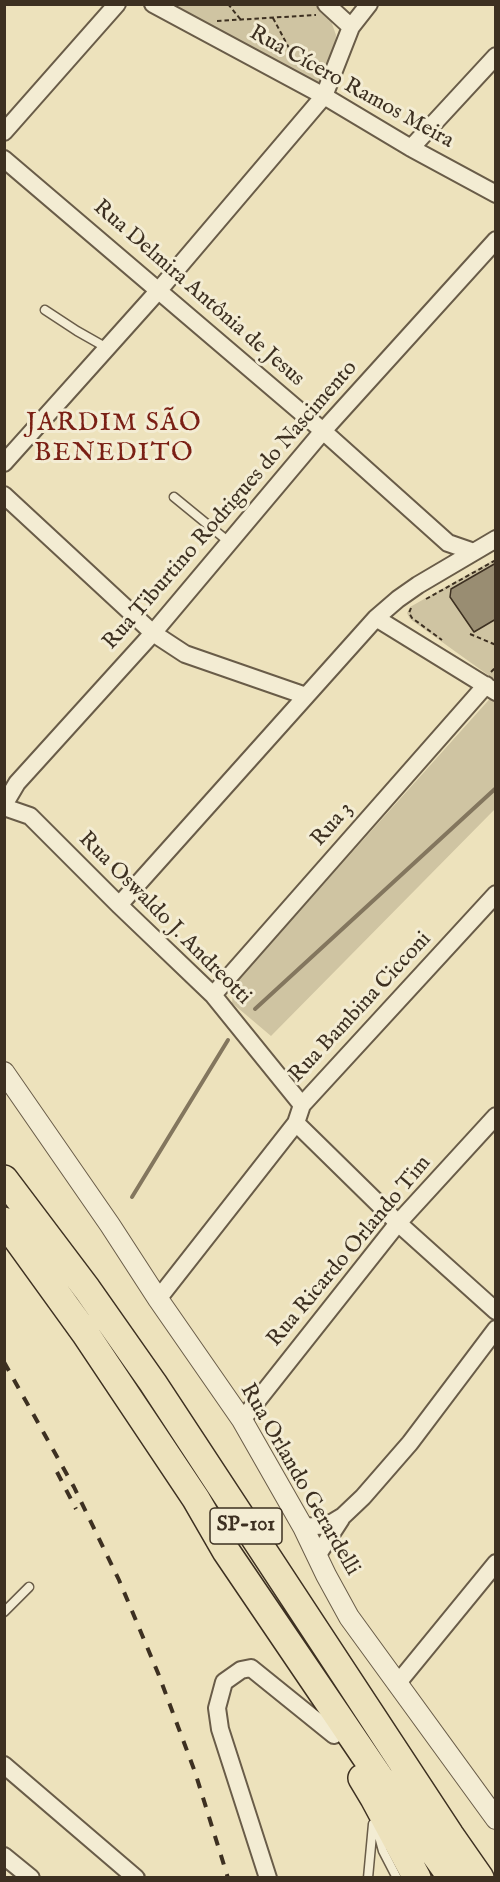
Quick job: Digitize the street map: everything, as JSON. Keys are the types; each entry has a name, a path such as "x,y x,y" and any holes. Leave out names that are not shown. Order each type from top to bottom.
{"highway":[{"name":"SP-101","path":"4,1179 87,1289 153,1383 480,1878"},
{"name":"SP-101","path":"4,1221 92,1342 196,1499 226,1551 380,1778 452,1878"},
{"path":"226,1551 293,1672 334,1735 374,1808 417,1878"},
{"path":"450,1835 495,1865"}],"street":[{"path":"4,132 117,4"},
{"name":"Rua Cícero Ramos Meira","path":"153,4 324,96 411,148 495,194"},
{"path":"4,463 159,290 324,96 351,27 369,4"},
{"path":"331,9 351,27"},
{"path":"411,148 495,56"},
{"name":"Rua Delmira Antônia de Jesus","path":"4,159 323,431 448,543 474,552"},
{"name":"Rua Tiburtino Rodrigues do Nascimento","path":"4,806 17,783 153,633 323,431 495,240"},
{"path":"4,495 153,633 184,654 306,696"},
{"path":"119,905 376,618 418,585 495,539"},
{"path":"376,618 491,682"},
{"name":"Rua 3","path":"213,995 491,682"},
{"name":"Rua Oswaldo J. Andreotti","path":"4,806 30,816 213,995 302,1105"},
{"name":"Rua Bambina Cicconi","path":"158,1299 296,1124 302,1105 495,894"},
{"name":"Rua Orlando Gerardelli","path":"4,1072 242,1420 303,1527 349,1617 493,1809"},
{"name":"Rua Ricardo Orlando Tim","path":"242,1420 398,1223 495,1116"},
{"path":"296,1124 398,1223 495,1311"},
{"path":"303,1527 328,1526 343,1516 363,1497 410,1443 495,1329"},
{"path":"317,1557 343,1516"},
{"path":"397,1684 495,1563"},
{"path":"268,1878 220,1729 217,1708 224,1682 241,1670 251,1668 334,1735"},
{"path":"4,1765 136,1878"},
{"path":"4,1856 31,1878"}],"lane":[{"path":"45,310 77,332 107,348"},
{"path":"174,497 229,542"},
{"path":"4,1612 29,1587"},
{"path":"368,1878 374,1808"},
{"path":"374,1808 383,1851 397,1878"}],"path":[{"path":"228,4 242,20"},
{"path":"184,22 273,18 331,9"},
{"path":"273,18 298,65"},
{"path":"420,602 495,560"},
{"path":"411,608 409,613 412,618 450,646"},
{"path":"470,634 495,645"}],"shaded area":[{"path":"165,5 318,5 330,18 336,35 335,48 320,87"},
{"path":"495,559 495,680 410,619 407,613 410,607"},
{"path":"495,693 495,809 271,1036 232,1003 234,984"}],"building":[{"path":"496,563 496,619 474,632 450,597 451,589"}],"waterway":[{"path":"255,1009 496,788"},
{"path":"132,1197 228,1040"}],"railway":[{"path":"4,1362 74,1487 119,1580 158,1673 195,1772 228,1878"},
{"path":"57,1472 76,1509"}],"district":[{"name":"JARDIM SÃO BENEDITO","path":"114,440"}]}
